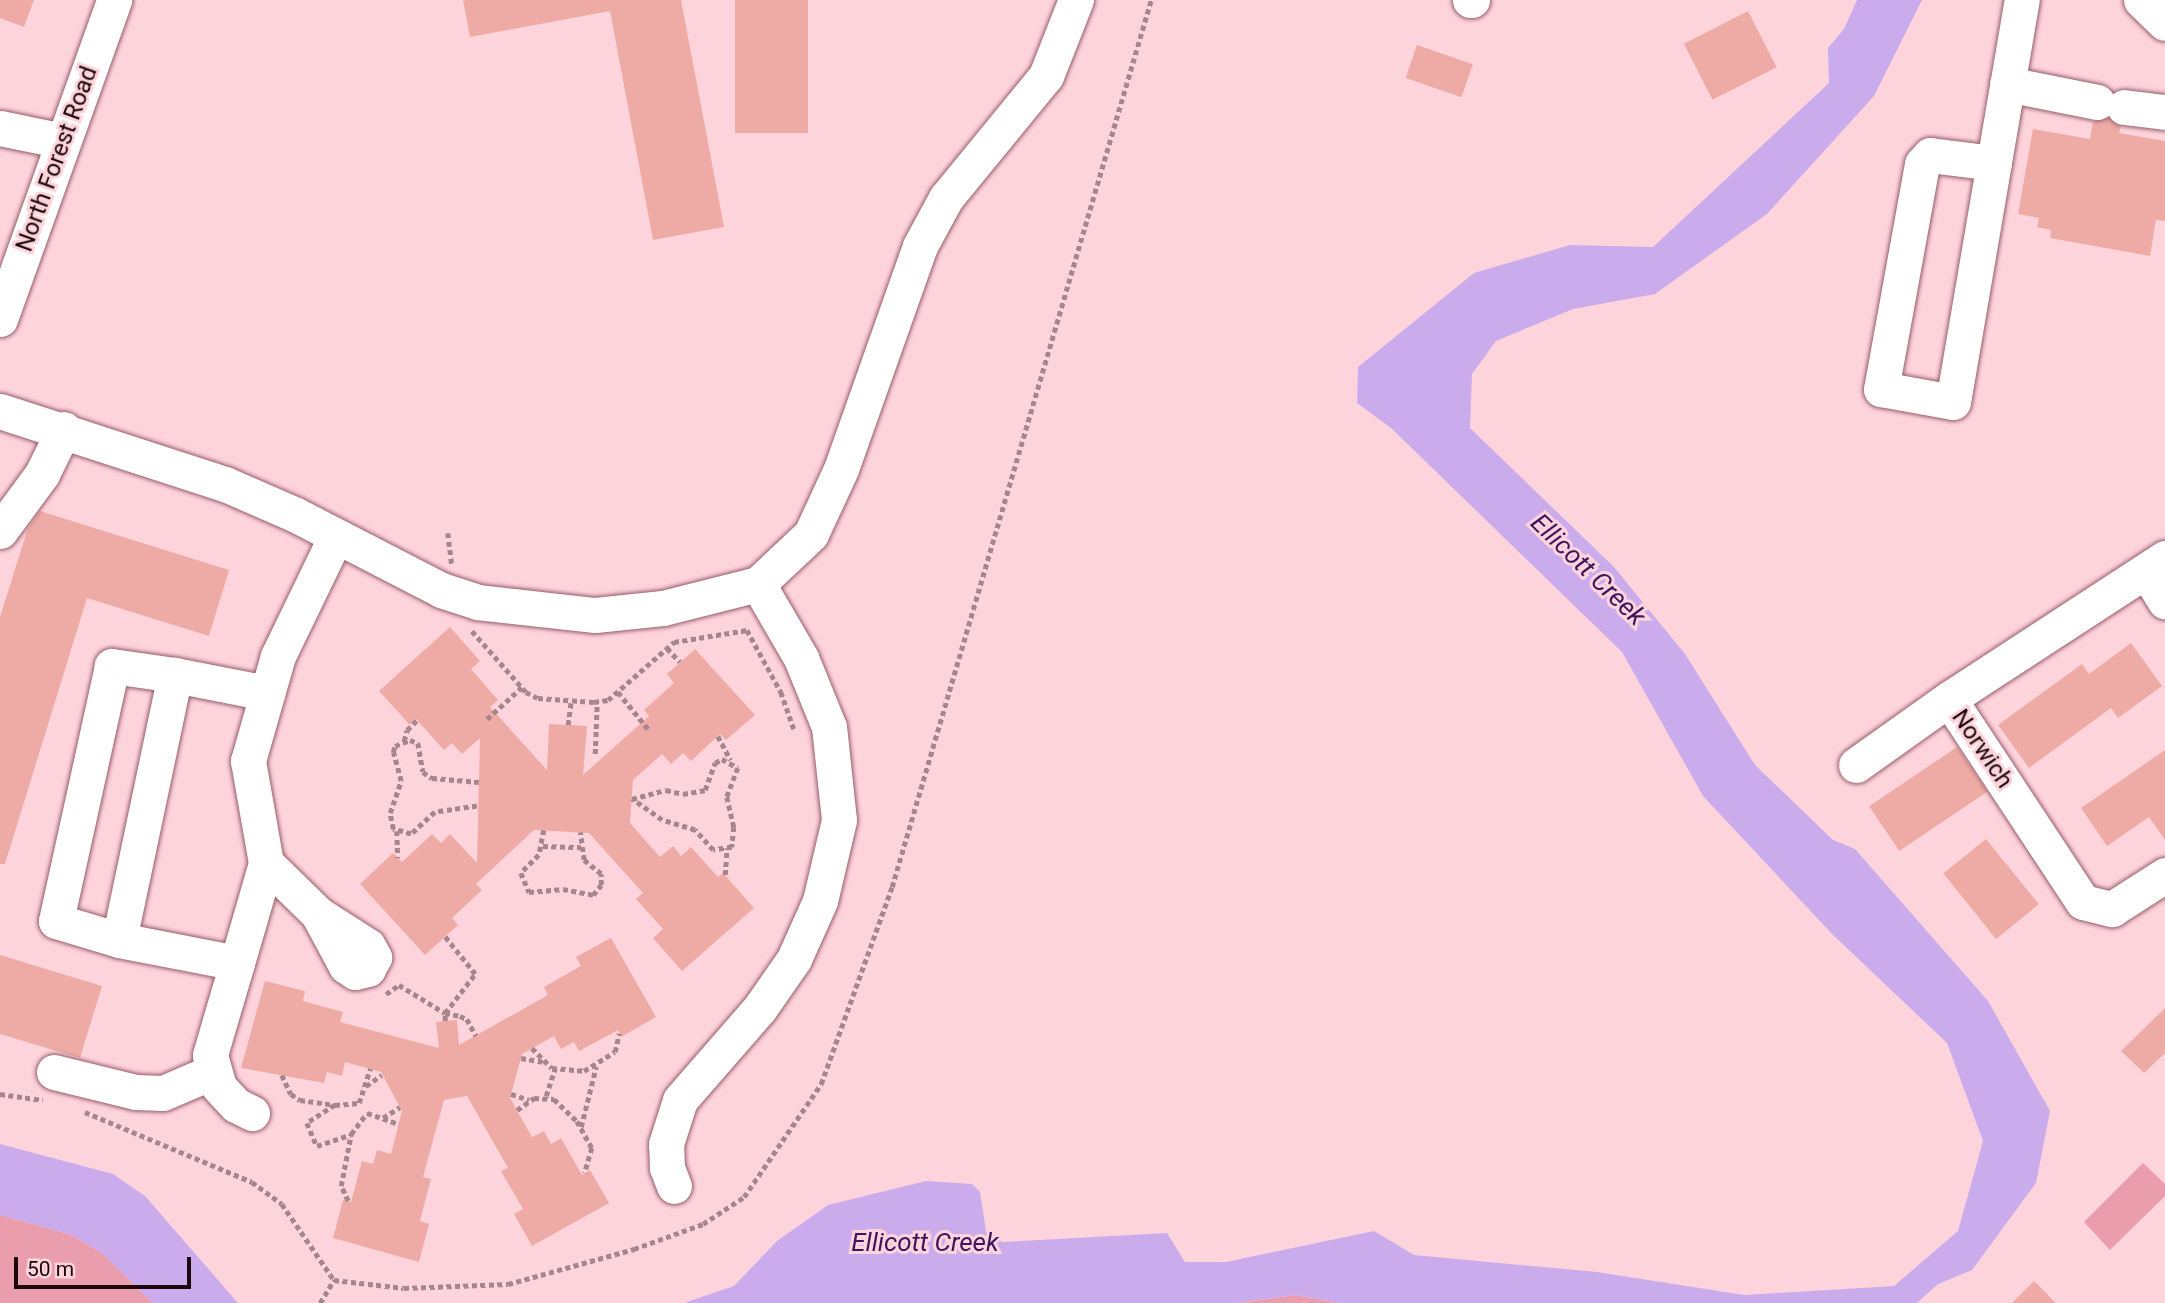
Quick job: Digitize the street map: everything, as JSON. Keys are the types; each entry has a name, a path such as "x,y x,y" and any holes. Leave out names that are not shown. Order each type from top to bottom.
{"street":[{"name":"North Forest Road","path":"0,319 114,0"},
{"path":"0,411 64,429 225,484 296,515 335,538 455,595 544,612 595,615 663,608 758,584 811,534 841,469 920,246 946,198 1046,76 1076,0"},
{"path":"1994,163 1930,155 1922,164 1881,390 1953,402 2022,0"},
{"path":"2141,0 2165,23"},
{"path":"2007,84 2165,113"},
{"path":"0,128 63,141"},
{"path":"0,531 42,474 64,429"},
{"path":"253,1113 236,1105 212,1072 210,1055 266,863 248,761 278,656 335,538"},
{"path":"2155,565 2165,601"},
{"name":"Norwich","path":"2155,565 1949,699 2083,902 2112,909 2165,875"},
{"path":"674,1186 667,1168 666,1144 680,1100 760,1008 794,958 820,901 839,820 829,727 801,658 758,584"},
{"path":"237,963 119,940 56,921 66,861 112,666 267,693"},
{"path":"119,940 175,675"},
{"path":"1856,765 1949,699"},
{"path":"266,863 318,914"},
{"path":"54,1087 163,1093 212,1072"}],"path":[{"path":"448,533 458,615 522,687 538,698 597,702 618,692 674,642 747,630 781,692 795,732"},
{"path":"667,648 680,662"},
{"path":"487,719 522,687"},
{"path":"618,692 649,730"},
{"path":"568,725 572,701"},
{"path":"595,754 597,702"},
{"path":"398,858 397,831 390,813 401,781 393,752 404,741 407,730 417,720"},
{"path":"718,736 731,753 738,777 726,808 735,837 727,848 725,875"},
{"path":"404,741 418,743 423,772 432,778 479,782"},
{"path":"727,848 713,850 695,830 662,820 632,799 666,790 695,794 705,790 715,763 732,761"},
{"path":"397,831 411,834 445,807 477,806"},
{"path":"544,830 543,846 521,873 529,892 563,890 593,895 601,885 601,874 584,860 580,832"},
{"path":"543,846 581,846"},
{"path":"445,937 475,974 445,1013 445,1021"},
{"path":"381,997 399,985 445,1013 467,1019 476,1035"},
{"path":"521,1058 544,1062 573,1072 597,1067 615,1052 619,1033"},
{"path":"533,1048 544,1062"},
{"path":"581,1127 597,1067"},
{"path":"546,1096 555,1068"},
{"path":"359,1103 370,1069"},
{"path":"282,1075 291,1094 300,1100 335,1105 359,1103"},
{"path":"364,1088 382,1075"},
{"path":"0,1094 54,1087"},
{"path":"511,1094 530,1100"},
{"path":"546,1096 581,1127 592,1148 585,1173"},
{"path":"517,1110 530,1100 546,1096"},
{"path":"359,1103 367,1113 399,1124"},
{"path":"335,1105 307,1123 317,1146 351,1134"},
{"path":"383,1118 400,1107"},
{"path":"74,1108 253,1182 282,1204 334,1280"},
{"path":"348,1201 341,1186 351,1134 367,1113"}],"shaded area":[{"path":"2143,1163 2165,1184 2165,1196 2110,1250 2084,1222"},
{"path":"0,1215 72,1235 102,1253 153,1303 0,1303"},
{"path":"1296,1295 1339,1303 1238,1303"}],"water":[{"name":"Ellicott Creek","path":"1857,0 1922,0 1874,96 1767,214 1655,294 1573,309 1496,341 1472,374 1470,428 1614,567 1685,654 1755,765 1833,840 1855,849 1988,1001 2050,1111 2036,1183 1972,1270 1938,1284 1917,1303 1339,1303 1296,1295 1238,1303 684,1303 734,1286 777,1241 828,1205 926,1181 972,1184 980,1192 986,1231 1002,1242 1167,1233 1185,1262 1226,1262 1374,1231 1414,1255 1597,1272 1744,1295 1894,1286 1958,1231 1983,1141 1947,1043 1832,934 1703,796 1622,652 1391,428 1357,403 1358,367 1474,273 1570,245 1653,247 1829,83 1828,48 1844,29"},
{"path":"0,1144 113,1174 145,1196 238,1303 153,1303 102,1253 72,1235 0,1215"}],"building":[{"path":"0,0 34,0 24,27 0,18"},
{"path":"463,0 681,0 724,227 653,240 610,11 470,37"},
{"path":"735,0 808,0 808,133 735,133"},
{"path":"1748,11 1777,67 1712,100 1684,44"},
{"path":"1417,45 1473,64 1461,97 1406,78"},
{"path":"2108,118 2121,127 2119,133 2165,141 2165,221 2156,220 2150,256 2050,238 2051,230 2037,227 2039,218 2018,214 2033,129 2090,139 2093,122"},
{"path":"40,511 229,570 209,636 87,598 5,864 0,864 0,617 28,528"},
{"path":"450,627 480,661 471,669 498,700 490,707 547,770 549,724 587,726 583,775 649,716 644,710 674,683 667,674 695,649 755,715 726,740 720,734 691,761 683,753 671,764 662,754 633,780 630,823 660,857 673,846 681,856 691,847 718,877 723,873 754,908 682,971 653,938 663,929 636,899 643,893 589,833 534,830 476,884 482,890 452,918 458,925 425,955 360,884 393,853 402,862 432,834 441,843 450,834 477,863 480,738 462,754 452,743 444,750 416,719 410,725 379,691"},
{"path":"2131,643 2162,686 2118,718 2111,708 2029,768 1998,725 2082,664 2089,674"},
{"path":"1957,747 1987,792 1899,851 1869,806"},
{"path":"2165,750 2165,840 2149,817 2107,846 2081,808"},
{"path":"1986,839 2039,904 1996,939 1943,874"},
{"path":"611,938 656,1017 621,1037 618,1030 579,1051 574,1042 561,1049 554,1036 522,1054 510,1098 532,1137 544,1131 551,1144 561,1138 582,1175 590,1170 609,1203 532,1246 514,1214 523,1209 501,1171 508,1168 467,1096 444,1100 423,1177 431,1179 420,1221 429,1224 419,1262 333,1238 343,1200 351,1202 362,1161 373,1164 377,1150 391,1154 402,1111 381,1072 345,1062 342,1076 327,1072 324,1083 241,1068 265,981 305,991 303,1001 343,1012 340,1022 439,1048 436,1022 457,1020 459,1045 548,995 544,987 581,966 576,957"},
{"path":"0,955 102,986 80,1058 0,1034"},
{"path":"2165,1008 2165,1053 2144,1073 2121,1051"},
{"path":"2034,1281 2056,1303 2012,1303"}]}
